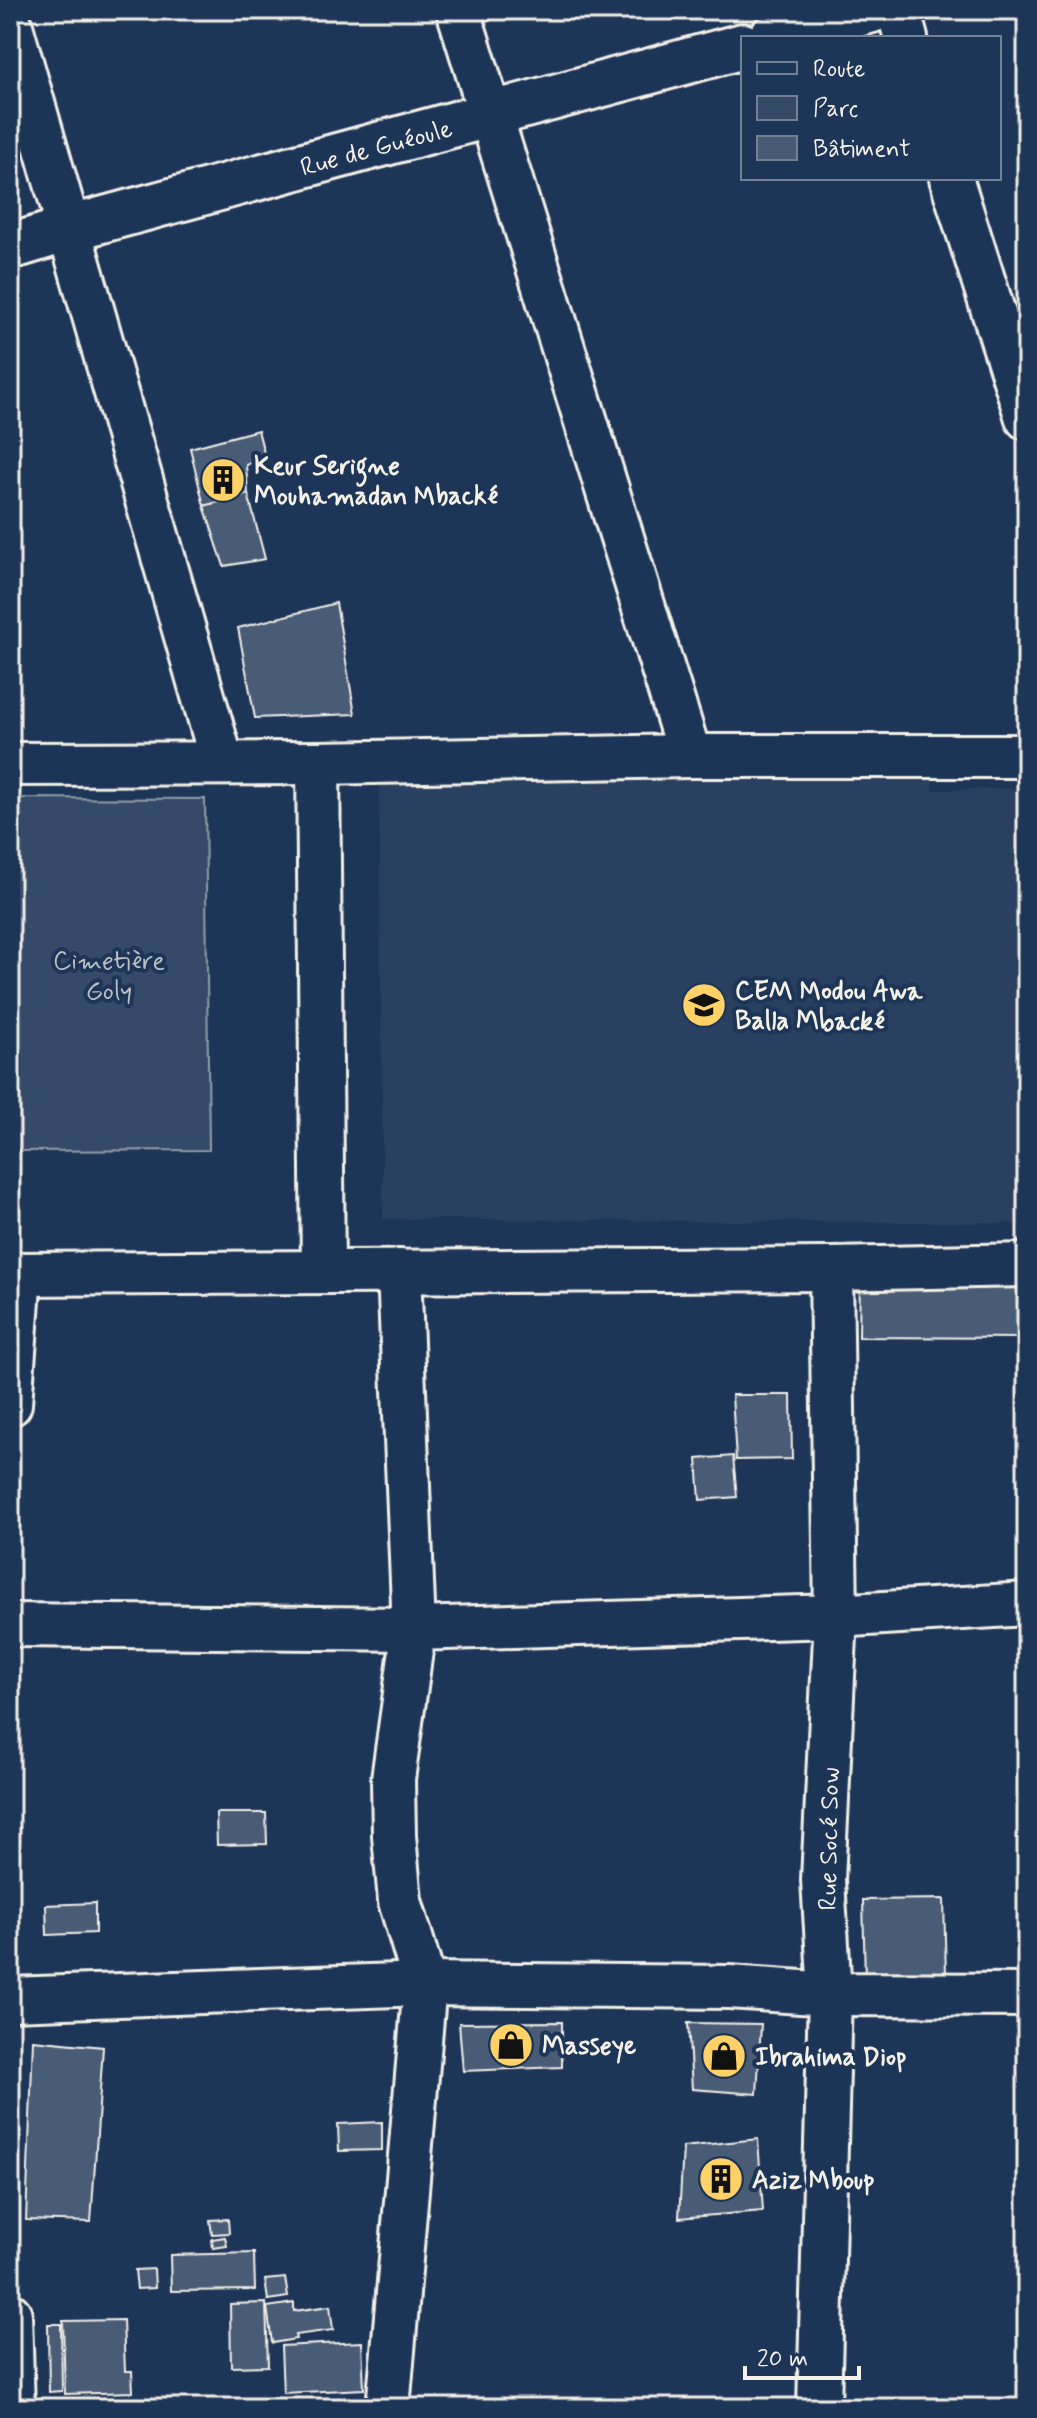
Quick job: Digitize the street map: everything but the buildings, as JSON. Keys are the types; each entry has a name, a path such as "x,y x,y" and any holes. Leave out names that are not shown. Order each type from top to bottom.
{"main road":[{"path":"778,36 872,10"},
{"name":"Rue de Guéoule","path":"10,247 741,47"}],"street":[{"path":"458,10 690,756"},
{"path":"898,10 905,36"},
{"path":"10,23 222,762"},
{"path":"952,180 1027,418"},
{"path":"10,764 318,763 690,756 1027,756"},
{"path":"318,763 323,1271"},
{"path":"10,1404 15,1274 1027,1265"},
{"name":"Rue Socé Sow","path":"819,2408 830,1994 823,1880 836,1616 831,1269"},
{"path":"388,2408 425,1984 400,1901 394,1836 393,1779 414,1629 399,1271"},
{"path":"10,1625 414,1629 836,1616 1027,1604"},
{"path":"10,1999 425,1984 729,1987 830,1994 1027,1995"},
{"path":"10,2315 13,2408"}],"shaded area":[{"name":"CEM Modou Awa Balla Mbacké","path":"932,762 933,790 1027,788 1027,1223 383,1219 379,774"}],"green space":[{"name":"Cimetière Goly","path":"10,798 205,799 209,1150 10,1151"}],"place":[{"name":"Keur Serigne Mouhamadan Mbacké","path":"223,480"},
{"name":"CEM Modou Awa Balla Mbacké","path":"704,1005"},
{"name":"Masseye","path":"511,2045"},
{"name":"Ibrahima Diop","path":"724,2056"},
{"name":"Aziz Mboup","path":"721,2179"}]}
